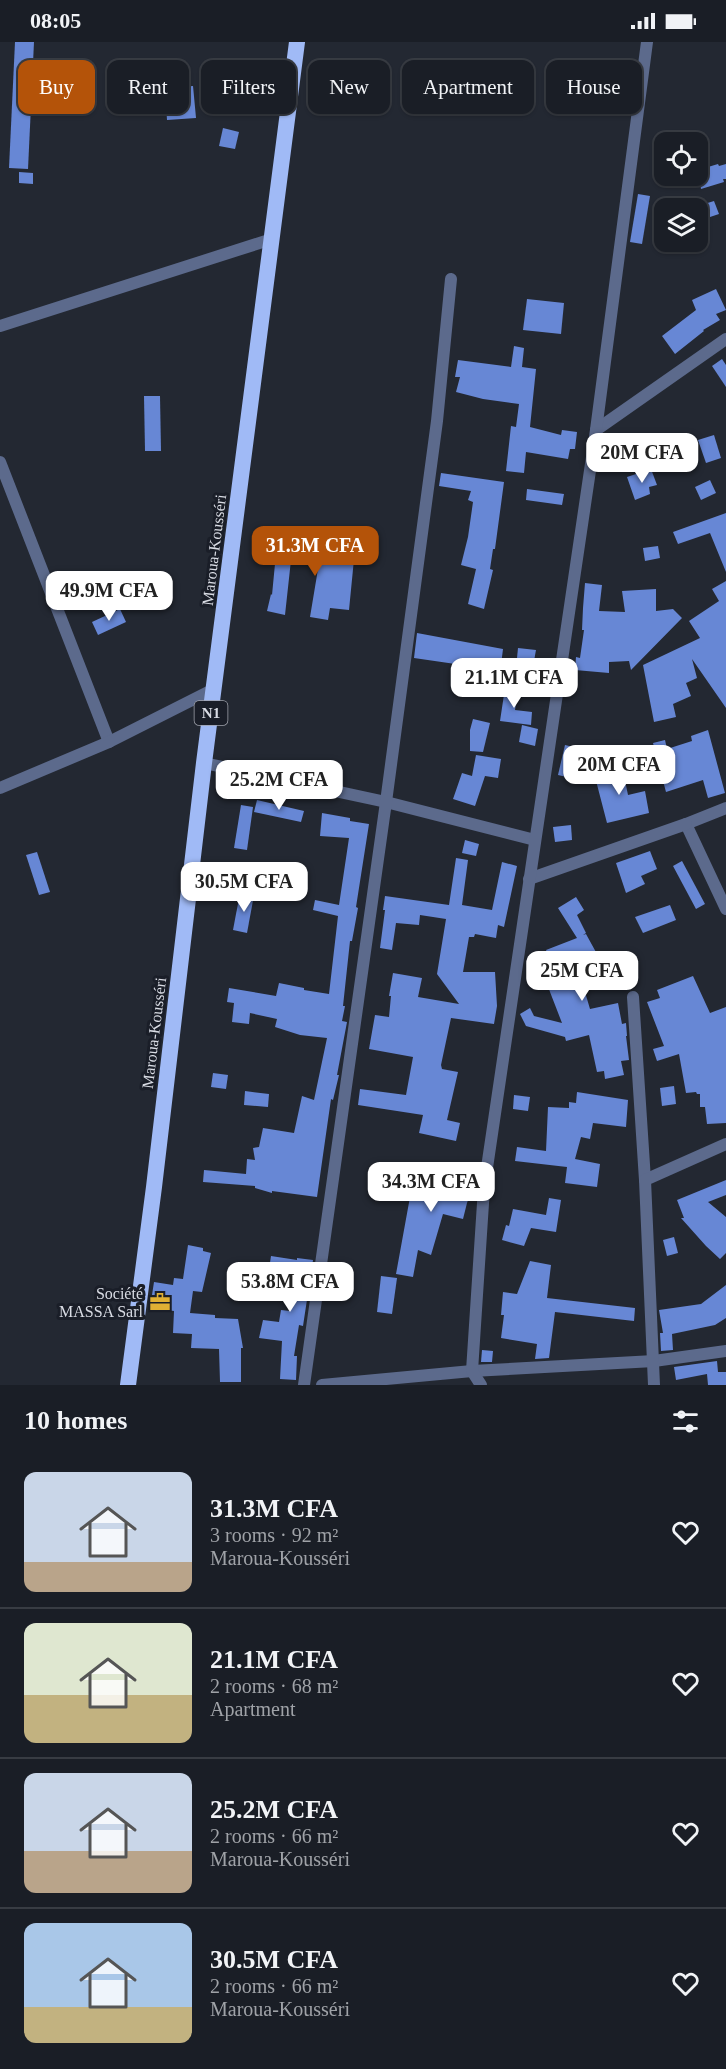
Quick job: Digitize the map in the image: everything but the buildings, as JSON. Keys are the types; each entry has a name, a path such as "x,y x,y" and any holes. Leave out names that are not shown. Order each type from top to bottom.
{"highway":[{"name":"Maroua-Kousséri","path":"128,1385 204,763 297,42"}],"street":[{"path":"481,1385 472,1371 484,1188 596,430 647,42"},
{"path":"0,326 272,239"},
{"path":"304,1385 437,421 451,279"},
{"path":"596,430 726,339"},
{"path":"0,462 109,742"},
{"path":"0,788 109,742 214,689"},
{"path":"204,763 386,802 535,840"},
{"path":"529,879 726,808"},
{"path":"686,824 726,909"},
{"path":"633,997 645,1180 654,1385"},
{"path":"645,1180 726,1144"},
{"path":"322,1385 472,1371 654,1361 726,1351"}],"place":[{"name":"Société MASSA Sarl","path":"160,1302"}]}
